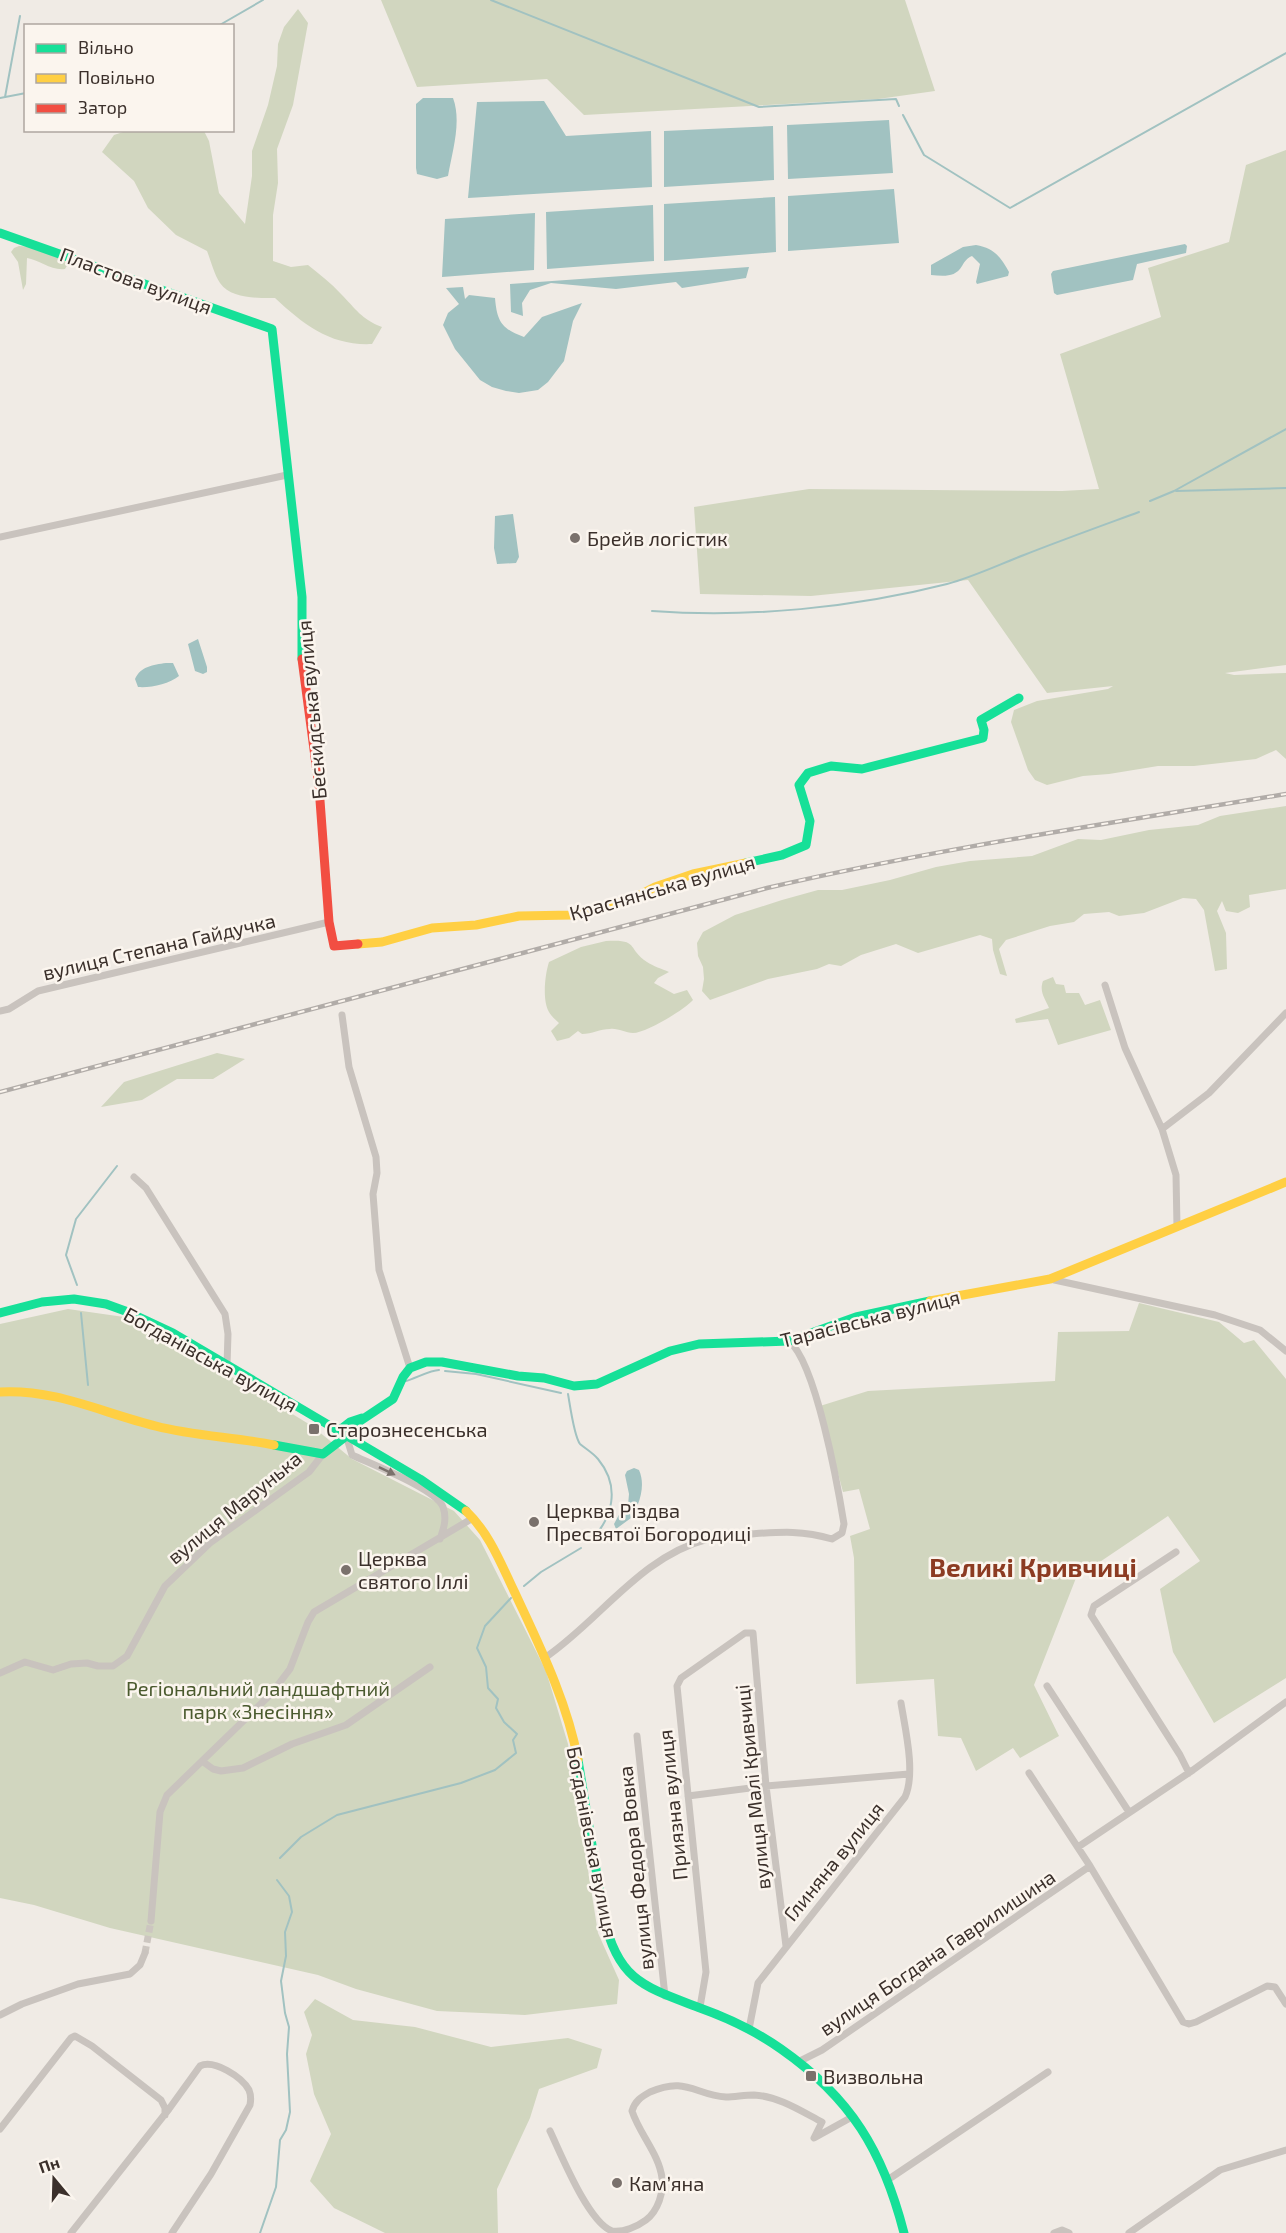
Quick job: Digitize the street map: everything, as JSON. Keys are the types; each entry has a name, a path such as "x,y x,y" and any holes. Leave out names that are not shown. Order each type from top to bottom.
{"street":[{"name":"Пластова вулиця","path":"0,233 272,329"},
{"name":"Бескидська вулиця","path":"272,329 302,597 302,661 319,788 329,922 334,946"},
{"path":"0,537 287,475"},
{"name":"Краснянська вулиця","path":"334,946 382,942 432,928 477,925 519,916 572,915 632,899 693,874 782,855 806,845 810,821 799,785 808,773 831,766 862,769 983,738 984,730 981,720 1019,698"},
{"name":"вулиця Степана Гайдучка","path":"0,1011 9,1009 38,991 329,922"},
{"path":"1105,985 1125,1048 1162,1129 1176,1175 1177,1227"},
{"path":"1162,1129 1209,1093 1286,1013"},
{"path":"0,1392 28,1391 56,1395 81,1401 157,1427 323,1454 357,1424 393,1399 403,1377 410,1368 379,1270 373,1194 377,1173 375,1157 349,1067 342,1015"},
{"path":"134,1176 146,1188 225,1314 228,1334 227,1365"},
{"name":"Тарасівська вулиця","path":"410,1368 426,1362 442,1362 518,1376 544,1378 574,1386 597,1384 670,1351 699,1344 789,1341 856,1317 900,1306 1050,1279 1286,1182"},
{"path":"1050,1279 1215,1315 1260,1330 1286,1351"},
{"name":"Богданівська вулиця","path":"0,1313 40,1303 81,1299 116,1306 144,1318 441,1491 473,1518 491,1544 562,1696 576,1746 604,1920 618,1959 635,1979 665,1996 700,2007 780,2046 832,2091 873,2147 890,2179 904,2233"},
{"path":"546,1658 564,1645 623,1589 660,1562 690,1546 719,1537 795,1531 832,1539 842,1533 844,1524 834,1465 815,1394 798,1351 789,1341"},
{"path":"331,1427 341,1429 350,1422 366,1418"},
{"path":"366,1418 361,1423 360,1434 361,1442 366,1447"},
{"name":"Богданівська вулиця","path":"346,1436 352,1455 424,1489 439,1501 443,1506 445,1526 440,1540"},
{"name":"вулиця Марунька","path":"0,1672 25,1662 53,1670 71,1664 113,1666 127,1656 165,1586 210,1543 309,1472 323,1454"},
{"path":"151,1921 163,1802 174,1788 271,1694 284,1678 314,1612 440,1540 473,1518"},
{"path":"1176,1552 1094,1606 1091,1615 1180,1755 1189,1773"},
{"name":"вулиця Малі Кривчиці","path":"745,1633 753,1633 766,1786 786,1946"},
{"name":"Приязна вулиця","path":"700,2007 706,1972 677,1686 681,1678 745,1633"},
{"path":"202,1761 213,1769 221,1771 243,1768 292,1744 346,1725 430,1666"},
{"path":"1047,1686 1129,1812"},
{"path":"1078,1847 1189,1773 1286,1702"},
{"name":"Глиняна вулиця","path":"749,2029 758,1983 909,1789 901,1703"},
{"name":"вулиця Федора Вовка","path":"637,1736 665,1996"},
{"path":"1029,1773 1090,1866 1183,2022 1189,2024 1196,2022 1267,1986 1275,1987 1286,2004"},
{"path":"688,1796 766,1786 909,1774"},
{"name":"вулиця Богдана Гаврилишина","path":"800,2061 822,2050 1090,1866"},
{"path":"0,2015 22,2004 78,1984 130,1974 140,1965 145,1953"},
{"path":"0,2129 71,2038 75,2036 92,2046 161,2100 165,2108 165,2115"},
{"path":"71,2233 165,2115 200,2066 213,2063 243,2083 251,2096 250,2105 211,2174 172,2233"},
{"path":"890,2179 1048,2072"},
{"path":"550,2131 579,2192 598,2219 612,2231 621,2232 648,2219 659,2203 663,2180 658,2161 632,2112 638,2099 647,2094 660,2088 682,2085 725,2097 755,2095 783,2101 822,2122 814,2138 852,2116"},
{"path":"1129,2233 1220,2170 1286,2150"},
{"path":"1054,2233 1062,2230 1069,2233"}],"green space":[{"path":"381,0 905,0 935,91 878,99 584,115 547,79 417,87"},
{"path":"298,9 308,23 293,105 277,149 278,183 273,215 273,261 291,267 308,265 325,279 364,317 382,327 372,344 357,344 319,332 275,298 238,295 225,288 216,276 207,251 176,235 148,208 134,181 102,152 114,135 123,132 204,132 209,141 219,193 245,224 252,176 252,151 268,105 277,66 278,44 284,27"},
{"path":"1286,150 1286,665 1225,673 1234,675 1286,673 1286,759 1276,750 1256,759 1194,766 1158,766 1083,776 1047,785 1035,780 1028,770 1011,722 1014,710 1037,701 1108,689 1113,686 1047,693 968,580 811,596 700,594 694,507 809,489 1062,491 1099,489 1060,354 1161,317 1148,268 1229,242 1246,165"},
{"path":"19,246 45,251 68,264 65,269 60,269 27,258 26,284 23,290 18,262 11,252"},
{"path":"1286,806 1286,889 1249,895 1250,907 1238,913 1226,911 1222,901 1217,911 1226,933 1227,969 1215,971 1204,910 1196,899 1183,898 1144,913 1119,916 1109,912 1084,914 1074,922 1050,926 1006,940 999,949 1007,976 1000,974 992,939 980,935 918,953 896,944 861,955 841,966 829,964 817,969 768,979 710,1000 702,991 703,967 698,956 697,943 703,932 735,915 782,900 818,890 842,890 970,861 1032,856 1078,839 1101,840 1149,830 1198,825 1220,816"},
{"path":"606,941 628,943 647,962 669,972 654,983 674,994 687,990 693,1000 664,1020 639,1032 630,1033 613,1029 582,1034 578,1031 569,1038 557,1041 551,1031 559,1023 550,1013 545,1001 545,980 549,962 581,947"},
{"path":"1053,977 1056,984 1064,985 1066,993 1079,993 1085,1005 1100,1000 1111,1030 1058,1045 1048,1019 1016,1023 1015,1019 1049,1008 1043,995 1042,985 1043,981"},
{"path":"217,1053 245,1059 213,1079 177,1079 142,1100 101,1107 124,1082"},
{"path":"1139,1303 1219,1322 1244,1343 1254,1340 1286,1379 1286,1678 1214,1723 1173,1652 1160,1589 1200,1561 1168,1516 1076,1578 1034,1685 1059,1736 1020,1758 1013,1748 976,1771 961,1738 938,1736 934,1679 856,1684 854,1558 850,1536 870,1529 859,1489 843,1492 820,1406 868,1391 1055,1381 1058,1332 1129,1331"},
{"name":"Регіональний ландшафтний парк «Знесіння»","path":"68,1309 124,1317 199,1357 312,1426 352,1459 454,1511 480,1540 546,1671 568,1744 598,1933 619,1980 617,2004 525,2015 437,2011 356,1989 318,1975 110,1928 34,1905 0,1898 0,1324"},
{"path":"315,1999 353,2020 415,2027 491,2047 568,2038 602,2049 597,2068 539,2089 530,2118 497,2189 498,2233 385,2233 334,2208 310,2181 331,2134 314,2094 306,2054 312,2035 304,2012"}],"water":[{"path":"423,98 453,98 456,107 455,137 448,176 437,179 417,174 416,104"},
{"path":"544,101 566,136 651,131 652,187 468,198 477,102"},
{"path":"889,120 893,173 788,179 787,125"},
{"path":"773,126 774,180 664,187 664,131"},
{"path":"894,189 899,243 788,251 788,196"},
{"path":"775,197 776,252 664,261 664,204"},
{"path":"653,205 654,261 547,269 546,212"},
{"path":"535,213 534,270 442,277 445,219"},
{"path":"1185,244 1186,253 1137,264 1133,280 1057,295 1054,293 1051,274 1053,271"},
{"path":"976,245 988,248 996,254 1009,272 1008,276 977,284 980,264 972,256 956,273 944,276 931,275 931,265 963,247"},
{"path":"749,267 746,278 682,288 676,282 616,289 551,283 530,290 522,303 523,316 511,312 510,284"},
{"path":"463,287 465,299 469,295 495,298 497,313 502,324 510,331 524,337 542,317 582,303 573,321 564,361 548,382 538,390 519,393 492,387 480,380 455,349 443,325 448,313 459,304 446,288"},
{"path":"513,514 519,557 516,563 497,564 494,548 495,516"},
{"path":"198,639 207,667 207,672 203,674 195,671 188,644"},
{"path":"173,663 179,676 160,685 138,687 135,679 141,671"},
{"path":"634,1468 639,1470 642,1487 638,1504 632,1508 628,1505 629,1494 625,1475 627,1471"},
{"path":"622,1509 630,1514 631,1518 616,1529 614,1524"}],"waterway":[{"path":"221,24 263,0"},
{"path":"491,0 759,107 896,99 899,106"},
{"path":"5,97 20,16"},
{"path":"903,115 924,155 1010,208 1286,53"},
{"path":"0,98 24,93"},
{"path":"1150,501 1174,491 1286,429"},
{"path":"1176,491 1286,488"},
{"path":"652,611 763,612 838,605 911,592 966,578 1139,512"},
{"path":"77,1285 66,1255 76,1219 117,1166"},
{"path":"81,1313 88,1385"},
{"path":"406,1381 439,1370"},
{"path":"445,1371 476,1374 561,1393"},
{"path":"568,1394 578,1440 596,1457 605,1470 612,1492 604,1523 589,1542"},
{"path":"524,1586 541,1572 581,1548"},
{"path":"280,1858 301,1837 337,1815 461,1783 495,1770 516,1753 513,1740 517,1734 504,1722 496,1708 498,1699 488,1688 486,1667 477,1648 485,1626 511,1598"},
{"path":"260,2233 276,2187 280,2140 286,2130 290,2112 287,2054 289,2027 281,1981 286,1956 285,1932 292,1912 289,1896 277,1880"}],"tunnel":[{"path":"145,1953 151,1921"}],"railway":[{"path":"0,1092 767,888 961,848 1286,794"}],"traffic: fast":[{"path":"0,233 272,329 302,597 302,659"},
{"path":"746,863 782,855 806,845 810,821 799,785 808,773 831,766 862,769 983,738 984,730 981,720 1019,698"},
{"path":"0,1313 42,1302 74,1299 106,1304 128,1312 173,1333 420,1479 466,1511"},
{"path":"274,1445 323,1454 349,1434 357,1423 393,1399 403,1377 410,1368 426,1362 442,1362 518,1376 544,1378 574,1386 597,1384 670,1351 699,1344 789,1341 856,1317 930,1301"},
{"path":"334,1428 341,1429 350,1422 362,1418"},
{"path":"578,1760 604,1918 617,1956 626,1969 649,1987 721,2016 762,2037 806,2068 827,2087 861,2129 874,2152 886,2177 904,2233"}],"traffic: slow":[{"path":"358,944 382,942 432,928 476,925 519,916 572,915 632,899 655,887 693,874 746,863"},
{"path":"930,1301 1050,1279 1286,1182"},
{"path":"0,1392 41,1394 171,1429 274,1445"},
{"path":"466,1511 482,1529 494,1550 534,1634 560,1695 578,1760"}],"traffic: jam":[{"path":"302,659 319,787 329,922 334,946 358,944"}],"place":[{"name":"Брейв логістик","path":"575,538"},
{"name":"Старознесенська","path":"314,1429"},
{"name":"Церква Різдва Пресвятої Богородиці","path":"534,1522"},
{"name":"Церква святого Іллі","path":"346,1570"},
{"name":"Визвольна","path":"811,2076"},
{"name":"Кам’яна","path":"617,2183"}],"district":[{"name":"Великі Кривчиці","path":"1033,1566"}]}
